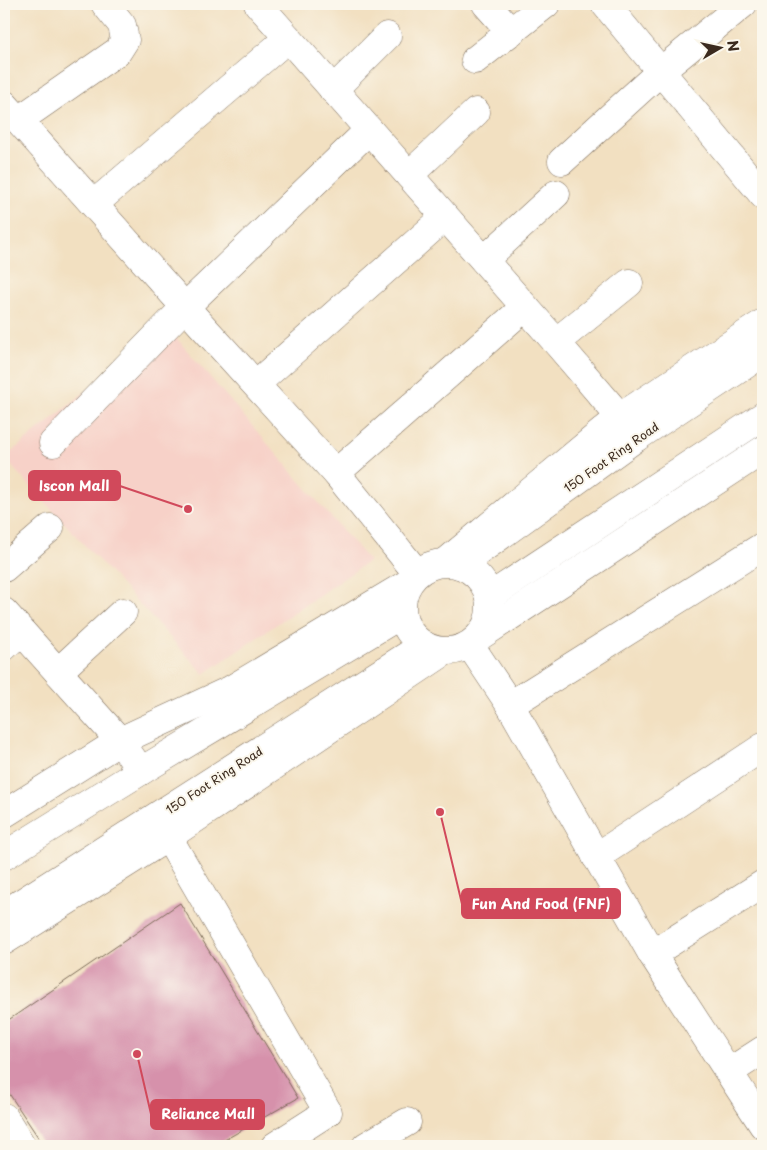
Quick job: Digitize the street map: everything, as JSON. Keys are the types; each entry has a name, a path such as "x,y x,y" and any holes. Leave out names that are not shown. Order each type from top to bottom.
{"main road":[{"path":"104,4 122,25 125,40 118,51 11,112 336,473 412,578"},
{"path":"258,4 556,342 628,427 763,323"},
{"path":"486,4 511,32"},
{"path":"475,60 546,4"},
{"path":"605,4 763,195"},
{"path":"562,161 661,71 743,4"},
{"path":"334,90 387,36"},
{"path":"94,204 288,38"},
{"path":"408,175 476,112"},
{"path":"53,443 185,307 369,130"},
{"path":"484,260 556,194"},
{"path":"256,384 446,217"},
{"path":"556,342 629,283"},
{"path":"336,473 525,307"},
{"name":"150 Foot Ring Road","path":"453,564 628,427 763,353"},
{"path":"489,597 763,416"},
{"path":"412,578 402,599 402,614 406,628 416,641 434,649 458,651 763,450"},
{"path":"4,568 50,528"},
{"path":"510,705 763,546"},
{"path":"4,814 120,742 230,690 430,565 453,564 474,572 484,584 489,597 489,617 487,624 475,641"},
{"path":"58,672 123,612"},
{"path":"4,856 402,614"},
{"path":"9,630 58,672 120,742 141,771"},
{"path":"475,641 652,954 763,1125"},
{"path":"4,941 168,838 434,649"},
{"name":"150 Foot Ring Road","path":"4,914 434,649"},
{"path":"596,857 763,747"},
{"path":"168,838 328,1112 275,1146"},
{"path":"652,954 763,884"},
{"path":"729,1072 763,1050"},
{"path":"4,1117 22,1146"},
{"path":"366,1146 407,1122"}],"shaded area":[{"path":"166,326 369,561 204,674 4,458"}],"building":[{"path":"180,903 298,1098 214,1146 44,1146 4,1086 4,1023"}],"place":[{"name":"Iscon Mall","path":"188,509"},
{"name":"Fun And Food (FNF)","path":"440,812"},
{"name":"Reliance Mall","path":"137,1054"}]}
